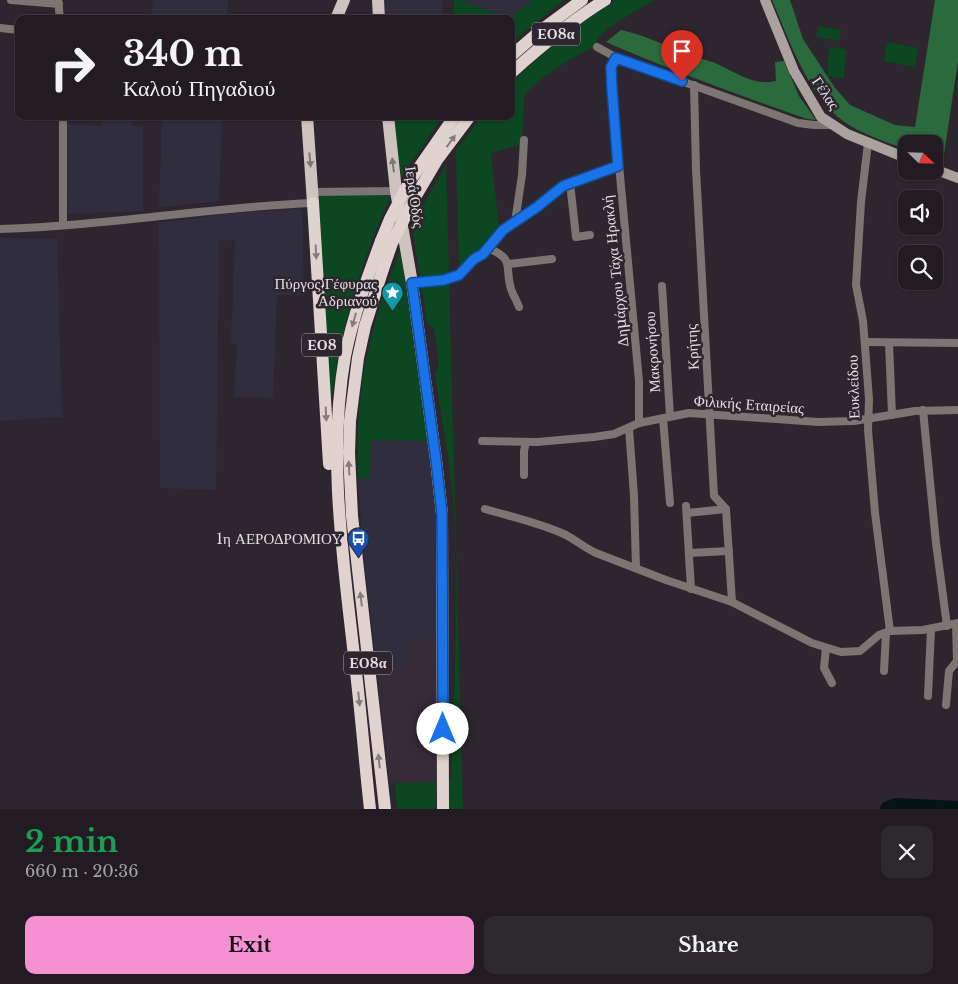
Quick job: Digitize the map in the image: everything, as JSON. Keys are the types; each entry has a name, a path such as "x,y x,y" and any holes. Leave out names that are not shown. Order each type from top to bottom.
{"highway":[{"name":"ΕΟ8α","path":"515,52 540,30 582,0"},
{"name":"ΕΟ8α","path":"515,70 577,17 605,0"},
{"name":"ΕΟ8α","path":"339,518 336,454 339,413 346,356 355,315 390,220 411,179 437,140 462,120"},
{"name":"ΕΟ8α","path":"385,809 352,516 349,453 351,413 358,358 365,326 392,243 414,199 463,120"},
{"name":"ΕΟ8","path":"313,198 329,469 339,518 370,809"},
{"path":"412,283 442,514 443,809"}],"main road":[{"path":"338,15 344,0"},
{"path":"378,0 379,15"},
{"name":"Γέλας","path":"765,0 794,71 822,118 831,125 868,143 898,155"},
{"name":"ΕΟ8","path":"308,120 313,198"},
{"name":"Ιερά Οδός","path":"388,120 396,191 412,283"},
{"path":"943,172 958,178"}],"street":[{"path":"11,0 58,2 60,15"},
{"path":"0,28 15,30"},
{"path":"597,48 616,58 798,122 814,125 831,125"},
{"name":"Δημάρχου Τάχα Ηρακλή","path":"616,58 611,67 612,89 639,381 639,423"},
{"name":"Κρήτης","path":"694,86 697,188 714,496 726,509 732,602"},
{"path":"63,120 63,225"},
{"path":"515,222 522,174 524,140"},
{"name":"Ευκλείδου","path":"868,143 861,202 856,285 865,342 870,418 868,430 888,632 884,671"},
{"path":"412,283 444,280 459,275 488,248 503,230 537,207 563,186 618,166"},
{"path":"570,183 576,237 590,235"},
{"path":"0,229 63,225 396,191"},
{"path":"488,248 501,254 508,264 511,291 519,307"},
{"path":"508,264 552,259"},
{"name":"Μακρονήσου","path":"662,286 670,503"},
{"path":"865,342 958,343"},
{"path":"889,343 892,415"},
{"path":"923,410 936,543 947,626"},
{"name":"Φιλικής Εταιρείας","path":"482,442 526,442 594,437 614,434 639,423 689,413 780,421 818,422 854,421 923,410 958,410"},
{"path":"629,428 634,496 636,568"},
{"path":"524,475 526,442"},
{"path":"485,509 546,526 586,548 691,589 732,602 789,632 840,652 860,651 880,635 888,632 932,629 957,623 957,661 949,672 946,705"},
{"path":"691,589 686,510 726,509"},
{"path":"689,553 729,551"},
{"path":"928,696 932,629"},
{"path":"826,648 824,668 832,683"}],"shaded area":[{"path":"153,0 228,0 227,15 151,15"},
{"path":"381,0 442,0 443,15 382,15"},
{"path":"460,0 533,0 513,15 501,15"},
{"path":"102,120 132,120 132,126 143,127 143,211 68,214 65,124 102,126"},
{"path":"162,120 222,120 219,201 159,208"},
{"path":"302,209 304,295 277,295 273,398 234,397 237,344 231,343 235,240 219,241 216,490 160,488 159,223 237,213"},
{"path":"0,238 57,239 62,417 0,421"},
{"path":"370,440 427,441 434,480 438,557 437,639 408,640 407,666 385,669 376,660 363,553 358,478 370,477"},
{"path":"437,639 436,782 389,783 376,660 385,669 408,640"}],"green space":[{"path":"454,0 460,0 501,15 454,15"},
{"path":"533,0 564,0 515,40 515,15 513,15"},
{"path":"616,0 654,0 606,30 593,47 546,75 529,90 524,97 522,144 491,153 499,229 459,271 456,150 479,120 515,120 515,79 561,38"},
{"path":"772,0 790,0 803,39 835,88 850,105 895,125 915,127 935,0 958,0 958,61 943,161 943,135 898,135 898,146 858,130 843,121 820,97 793,49"},
{"path":"818,26 841,30 839,41 816,37"},
{"path":"621,30 715,63 744,77 760,82 776,81 775,62 784,61 799,96 816,120 807,119 731,92 606,42"},
{"path":"887,42 918,48 915,67 884,61"},
{"path":"829,47 846,49 844,78 827,76"},
{"path":"393,120 440,120 401,178"},
{"path":"446,164 449,276 420,278 412,225"},
{"path":"325,194 391,196 370,247 353,297 340,349 331,403 317,199"},
{"path":"401,249 427,441 371,440 370,478 358,478 359,417 366,361 380,306"},
{"path":"449,282 463,809 447,809 448,781 451,780 455,675 455,533 453,498 435,374 439,363 434,329 427,322 422,288"},
{"path":"436,782 436,809 397,809 395,783"}],"waterway":[{"path":"888,809 896,806 958,809"}],"place":[{"name":"Πύργος Γέφυρας Αδριανού","path":"393,311"},
{"name":"1η ΑΕΡΟΔΡΟΜΙΟΥ","path":"358,557"}],"route":[{"path":"443,729 442,514 412,283 444,280 459,275 474,259 483,254 503,230 525,216 563,186 618,166 614,132 611,67 616,58 682,81"}]}
